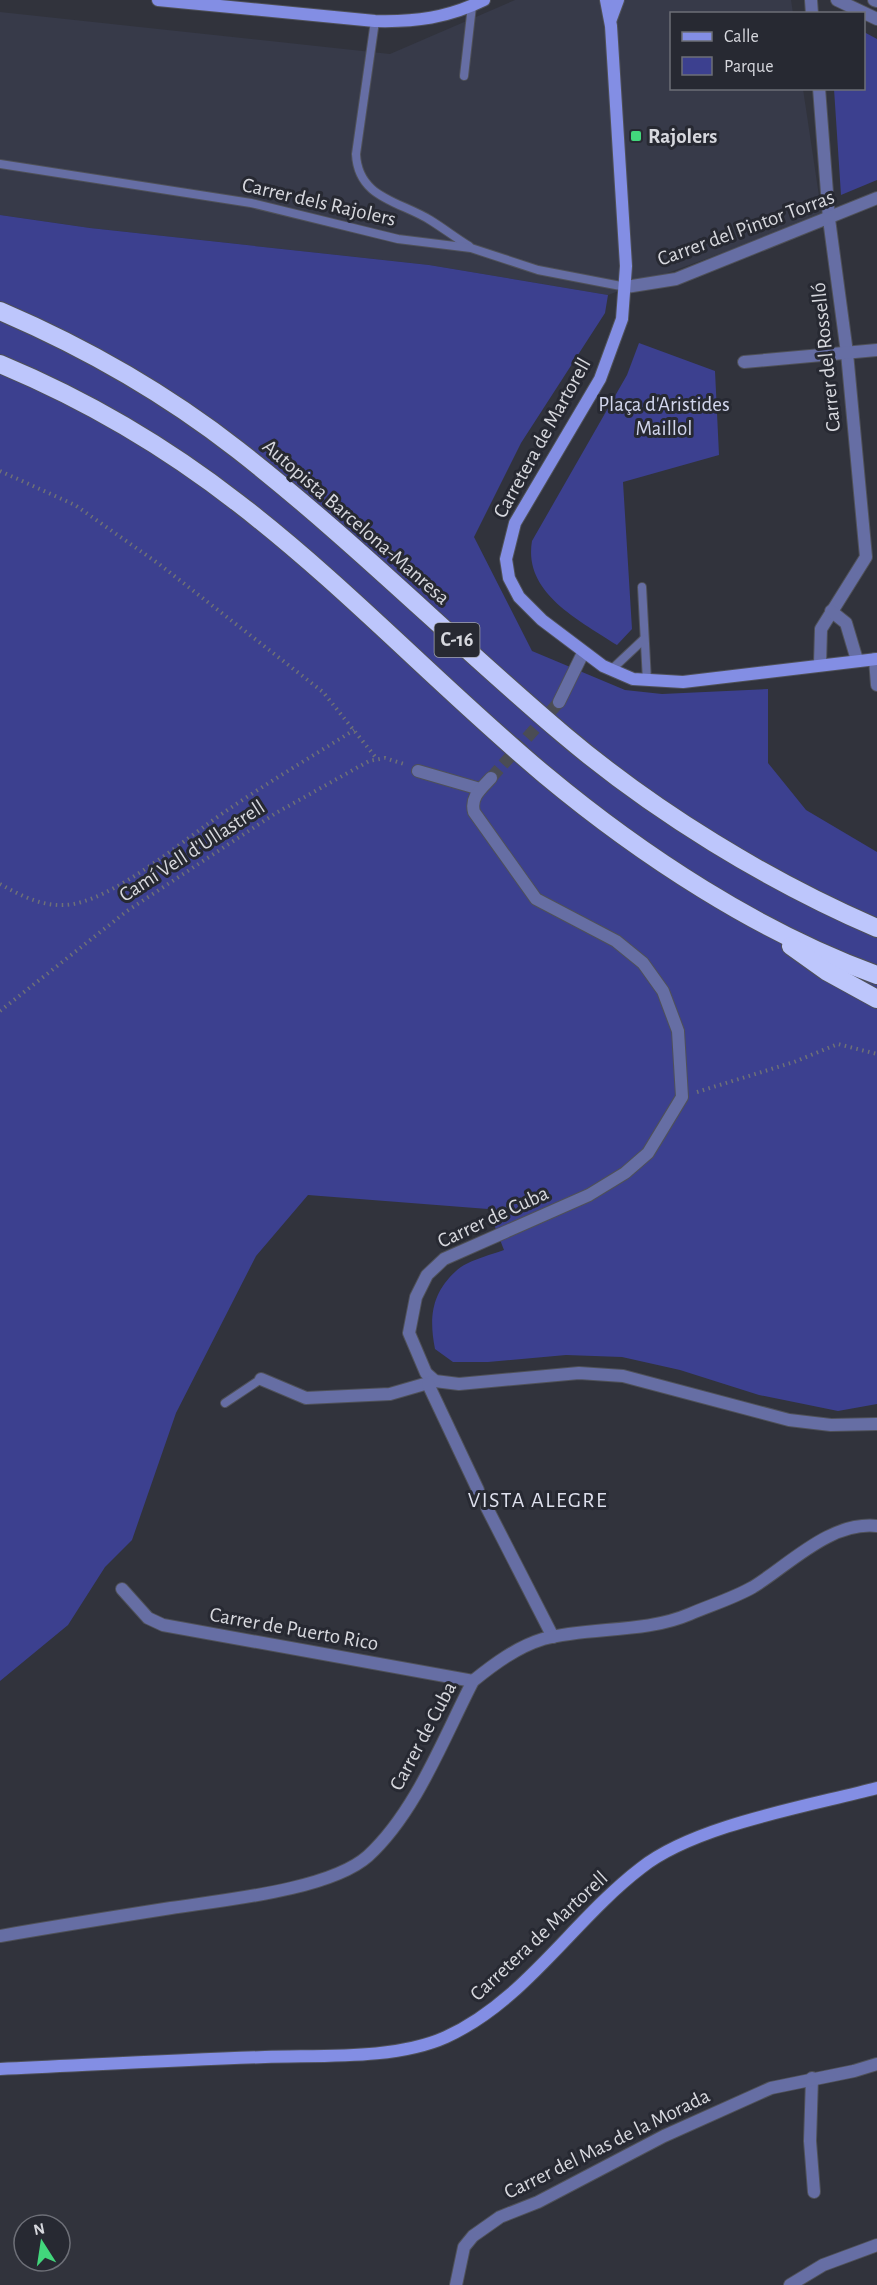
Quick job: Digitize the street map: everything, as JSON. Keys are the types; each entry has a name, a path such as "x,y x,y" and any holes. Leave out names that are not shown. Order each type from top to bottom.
{"highway":[{"name":"Autopista Barcelona-Manresa","path":"0,311 51,332 154,391 237,449 382,571 566,737 635,789 734,854 843,913 877,928"},
{"name":"C-16","path":"0,364 95,410 180,462 237,502 332,582 547,776 682,876 760,924 877,975"},
{"path":"760,924 826,971 877,999"}],"main road":[{"path":"158,0 375,21 436,18 478,3"},
{"path":"606,0 611,19"},
{"path":"611,19 618,0"},
{"name":"Carretera de Martorell","path":"611,19 626,287 617,337 600,379 515,523 507,547 509,579 519,597 542,620 583,653 611,670 646,681 683,682 876,659"},
{"name":"Carretera de Martorell","path":"0,2069 357,2053 426,2045 468,2027 491,2010 530,1976 641,1867 666,1851 712,1832 877,1788"}],"street":[{"path":"837,0 862,12"},
{"name":"Carrer del Rosselló","path":"819,90 830,219 871,557 831,611 821,629 820,664"},
{"name":"Carrer del Pintor Torras","path":"626,287 676,279 830,219 877,198"},
{"path":"744,362 877,350"},
{"path":"831,611 846,624 857,660"},
{"path":"560,702 583,653"},
{"path":"876,659 877,685"},
{"path":"418,771 480,789"},
{"path":"491,778 480,789 472,804 474,812 536,899 616,941 643,963 663,992 678,1031 682,1097"},
{"name":"Carrer de Cuba","path":"478,1490 409,1333 416,1297 427,1275 444,1259 589,1195 625,1173 648,1153 682,1097"},
{"path":"261,1379 306,1398 390,1394 431,1382 459,1384 579,1373 623,1376 789,1420 831,1425 877,1425"},
{"path":"487,1508 553,1637"},
{"name":"Carrer de Cuba","path":"0,1936 310,1884 335,1876 366,1857 393,1830 407,1808 473,1681 494,1664 515,1651 553,1637 642,1627 687,1615 751,1588 822,1540 849,1529 877,1526"},
{"name":"Carrer de Puerto Rico","path":"122,1588 148,1618 163,1625 473,1681"},
{"name":"Carrer del Mas de la Morada","path":"456,2285 464,2247 473,2236 501,2217 538,2202 664,2136 771,2088 877,2064"},
{"path":"812,2078 811,2152 814,2192"},
{"path":"790,2285 823,2265 877,2245"}],"lane":[{"path":"464,76 478,3"},
{"path":"375,21 356,154 357,170 377,195 429,219 471,248"},
{"name":"Carrer dels Rajolers","path":"0,164 251,203 398,239 471,248 538,270 626,287"},
{"path":"642,587 646,681"},
{"path":"611,670 644,639"},
{"path":"225,1403 261,1379"}],"path":[{"path":"0,471 75,505 159,564 323,692 378,760 385,758 418,771"},
{"path":"0,884 28,900 65,905 93,898 153,862 226,811 354,730"},
{"name":"Camí Vell d'Ullastrell","path":"0,1011 137,905 276,813 338,777 369,761 378,760"},
{"path":"682,1097 794,1062 838,1044 877,1054"}],"shaded area":[{"path":"515,0 791,0 793,12 670,12 670,90 803,90 822,216 608,295 429,265 90,228 0,215 0,12 390,54"}],"green space":[{"path":"865,33 877,39 877,180 841,195 834,90 865,90"},
{"path":"0,215 90,228 429,265 608,295 605,313 521,443 474,537 532,651 625,690 662,694 768,689 768,763 806,810 877,852 877,1404 838,1411 759,1395 680,1370 622,1357 566,1355 488,1362 453,1362 435,1349 432,1327 434,1307 441,1289 460,1267 504,1250 488,1209 308,1195 256,1256 176,1413 132,1540 105,1567 68,1625 0,1681"},
{"name":"Plaça d'Aristides Maillol","path":"639,343 715,371 719,455 623,482 632,629 617,645 571,615 545,590 536,576 532,559 532,541 627,375"}],"tunnel":[{"path":"491,778 559,702"}],"place":[{"name":"Rajolers","path":"636,136"}],"district":[{"name":"VISTA ALEGRE","path":"538,1500"}]}
